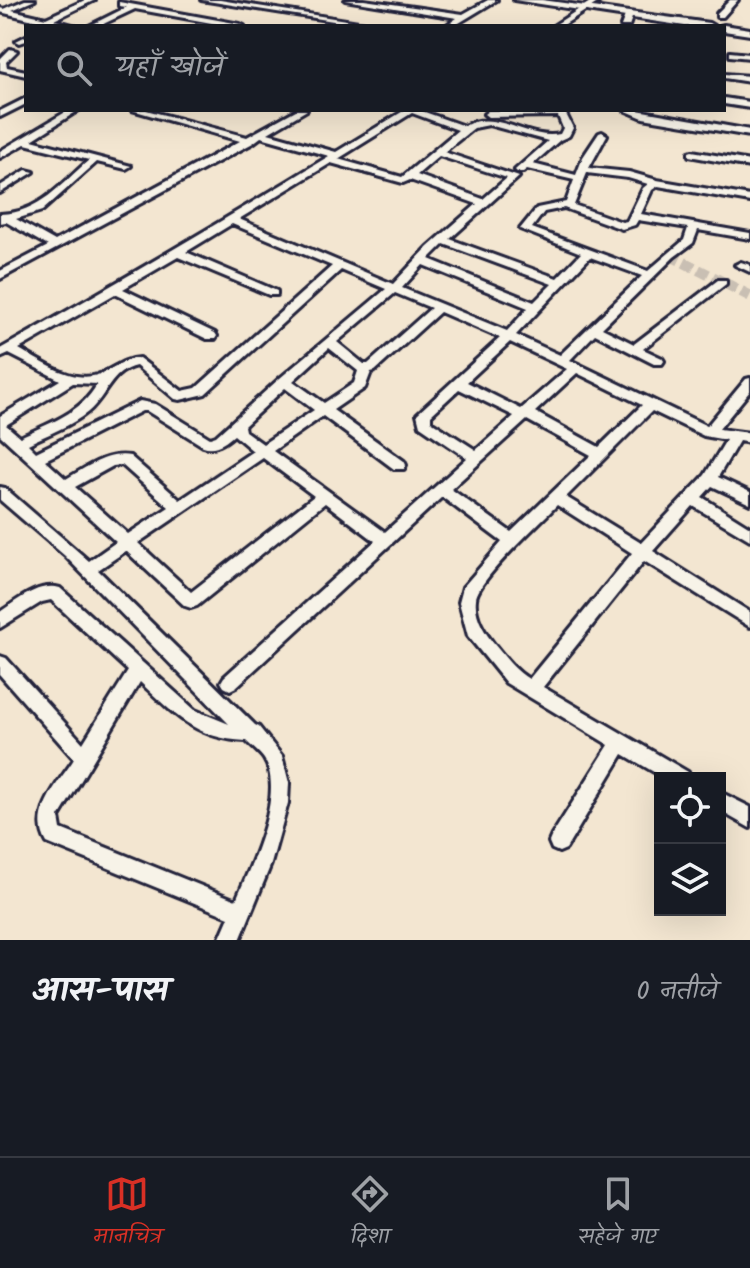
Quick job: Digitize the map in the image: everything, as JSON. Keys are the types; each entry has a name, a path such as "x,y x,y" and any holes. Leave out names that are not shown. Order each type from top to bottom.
{"street":[{"path":"2,10 31,0"},
{"path":"2,10 50,24 91,0"},
{"path":"205,0 367,24"},
{"path":"237,24 277,0"},
{"path":"349,0 466,17"},
{"path":"453,24 493,0"},
{"path":"519,0 584,9 627,21 673,24"},
{"path":"560,24 598,0"},
{"path":"720,15 734,0"},
{"path":"122,4 223,24"},
{"path":"97,24 133,7"},
{"path":"0,23 17,15"},
{"path":"726,28 750,32"},
{"path":"13,51 2,62 1,69 24,74"},
{"path":"733,54 750,56"},
{"path":"727,76 750,79"},
{"path":"726,101 750,105"},
{"path":"0,114 24,102"},
{"path":"0,155 72,112"},
{"path":"147,112 250,141"},
{"path":"0,275 300,112"},
{"path":"5,352 178,253 408,112"},
{"path":"416,112 465,130"},
{"path":"488,114 537,112"},
{"path":"34,459 140,406 150,407 208,443 220,440 284,381 395,288 442,240 525,165 564,136 568,128 561,112"},
{"path":"639,112 750,133"},
{"path":"262,134 397,180 410,176 474,123 492,123 544,139 556,139"},
{"path":"568,206 602,135"},
{"path":"24,141 126,166"},
{"path":"439,153 514,175"},
{"path":"692,154 750,164"},
{"path":"2,217 38,209 95,159"},
{"path":"525,165 582,175 629,175 656,183 750,199"},
{"path":"0,190 29,172"},
{"path":"410,176 484,203"},
{"path":"649,275 525,229 541,210 568,206 622,226 631,223 648,188 656,183"},
{"path":"635,216 750,236 750,227"},
{"path":"2,217 56,246"},
{"path":"229,219 508,337 709,433 742,438 693,499 642,552 531,690"},
{"path":"230,682 384,539 526,415 594,329 689,241 694,226"},
{"path":"442,240 558,282"},
{"path":"178,253 273,293"},
{"path":"477,458 423,418 508,337 587,253"},
{"path":"422,260 535,307"},
{"path":"5,352 59,375 96,380 124,364 139,362 180,396 200,391 340,265"},
{"path":"635,349 722,282"},
{"path":"114,289 211,336"},
{"path":"365,370 439,307"},
{"path":"594,329 658,361"},
{"path":"329,342 365,370"},
{"path":"87,570 360,385 365,370"},
{"path":"17,444 84,409 97,398 106,376"},
{"path":"72,378 0,424 17,444 191,601 325,495"},
{"path":"284,381 399,465"},
{"path":"709,433 750,382"},
{"path":"458,383 601,454"},
{"path":"650,405 512,541 467,594 469,619 497,663 512,678 671,772"},
{"path":"237,424 239,433 265,449 384,539"},
{"path":"64,487 110,461 125,460 179,508"},
{"path":"710,479 750,498"},
{"path":"441,489 512,541"},
{"path":"0,492 87,570 273,756 280,786 256,877 229,940"},
{"path":"557,498 750,620"},
{"path":"693,499 750,534"},
{"path":"0,621 38,596 54,593 189,716 223,732 253,733"},
{"path":"0,663 85,758"},
{"path":"138,669 50,815 49,828 54,836 241,912"},
{"path":"559,842 620,743"},
{"path":"726,804 750,818"}],"tunnel":[{"path":"670,255 750,296"}]}
